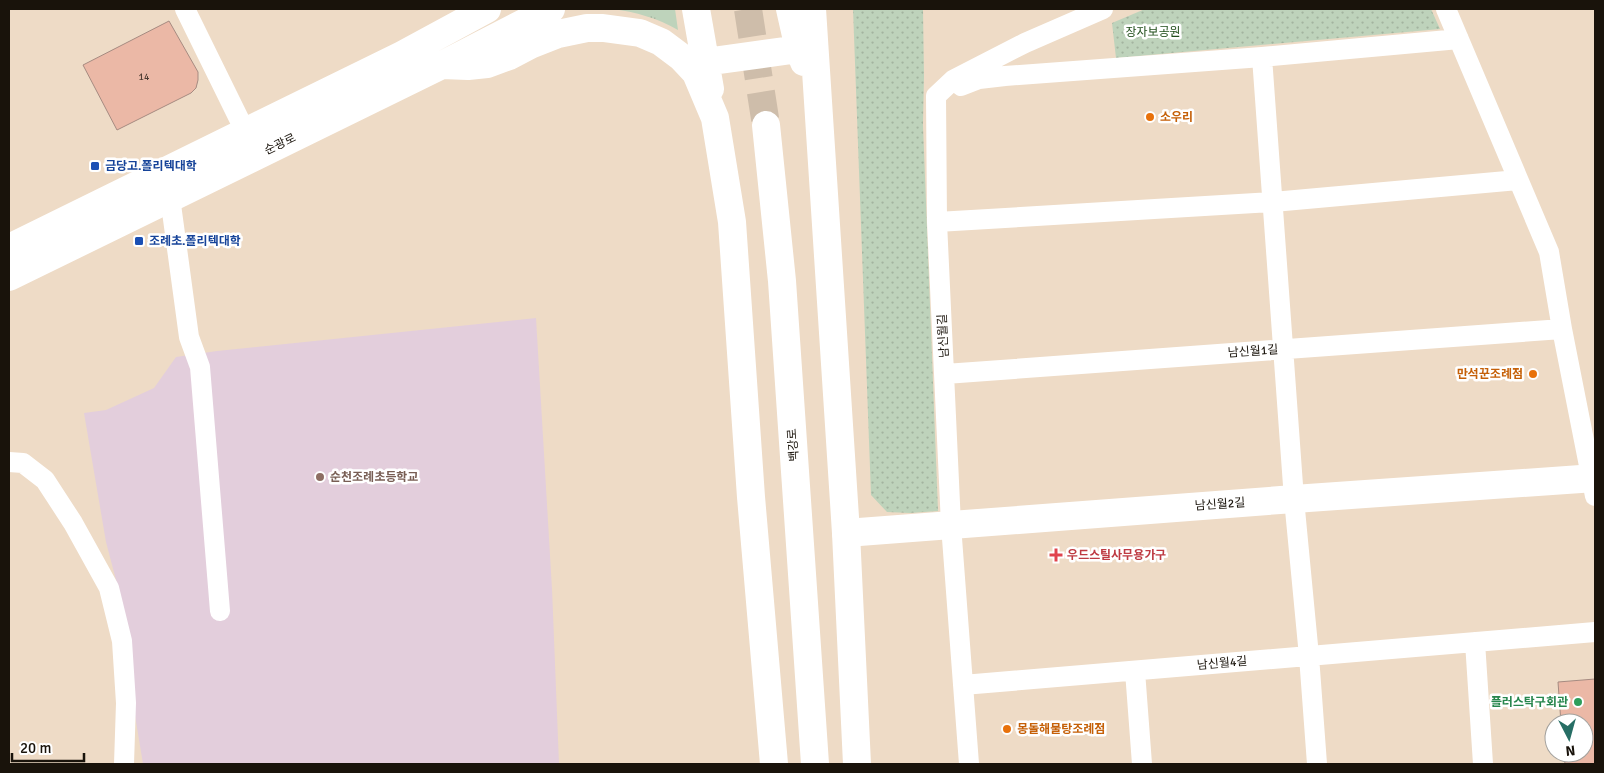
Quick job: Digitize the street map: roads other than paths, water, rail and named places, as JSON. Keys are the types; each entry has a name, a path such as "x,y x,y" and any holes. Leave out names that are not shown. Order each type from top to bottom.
{"main road":[{"path":"423,44 449,9"},
{"path":"9,248 423,44 487,9"},
{"name":"순광로","path":"9,277 442,65 551,9"},
{"path":"696,9 732,222 751,497 774,764"},
{"path":"790,9 798,49 818,99"},
{"path":"812,9 846,533 856,764"},
{"path":"442,65 468,66 487,64 509,56 543,39 572,30 603,28 627,30 661,42 681,57 696,73 715,118"},
{"path":"705,62 798,49"},
{"name":"백강로","path":"766,125 782,280 815,764"},
{"name":"남신월2길","path":"846,533 1294,499 1594,484"}],"street":[{"path":"184,9 245,131"},
{"path":"936,96 953,80 1024,43 1103,9"},
{"path":"1446,9 1549,252 1562,330 1594,484"},
{"path":"936,96 979,79 1262,57 1459,39"},
{"path":"1262,57 1294,499 1317,764"},
{"name":"남신월길","path":"936,96 937,222 951,525 970,764"},
{"path":"937,222 1273,202 1518,180"},
{"path":"170,197 189,337 200,367 220,611"},
{"name":"남신월1길","path":"945,374 1562,330"},
{"path":"9,462 23,463 45,480 73,523 109,588 122,641 126,703 124,764"},
{"name":"남신월4길","path":"964,685 1595,632"},
{"path":"1475,642 1483,764"},
{"path":"1135,671 1142,764"}],"tunnel":[{"path":"748,9 766,125"}],"place":[{"name":"소우리","path":"1150,117"},
{"name":"금당고.폴리텍대학","path":"95,166"},
{"name":"조례초.폴리텍대학","path":"139,241"},
{"name":"만석꾼조례점","path":"1533,374"},
{"name":"순천조례초등학교","path":"320,477"},
{"name":"우드스틸사무용가구","path":"1056,555"},
{"name":"플러스탁구회관","path":"1578,702"},
{"name":"몽돌해물탕조례점","path":"1007,729"}],"park label":[{"name":"장자보공원","path":"1153,32"}]}
